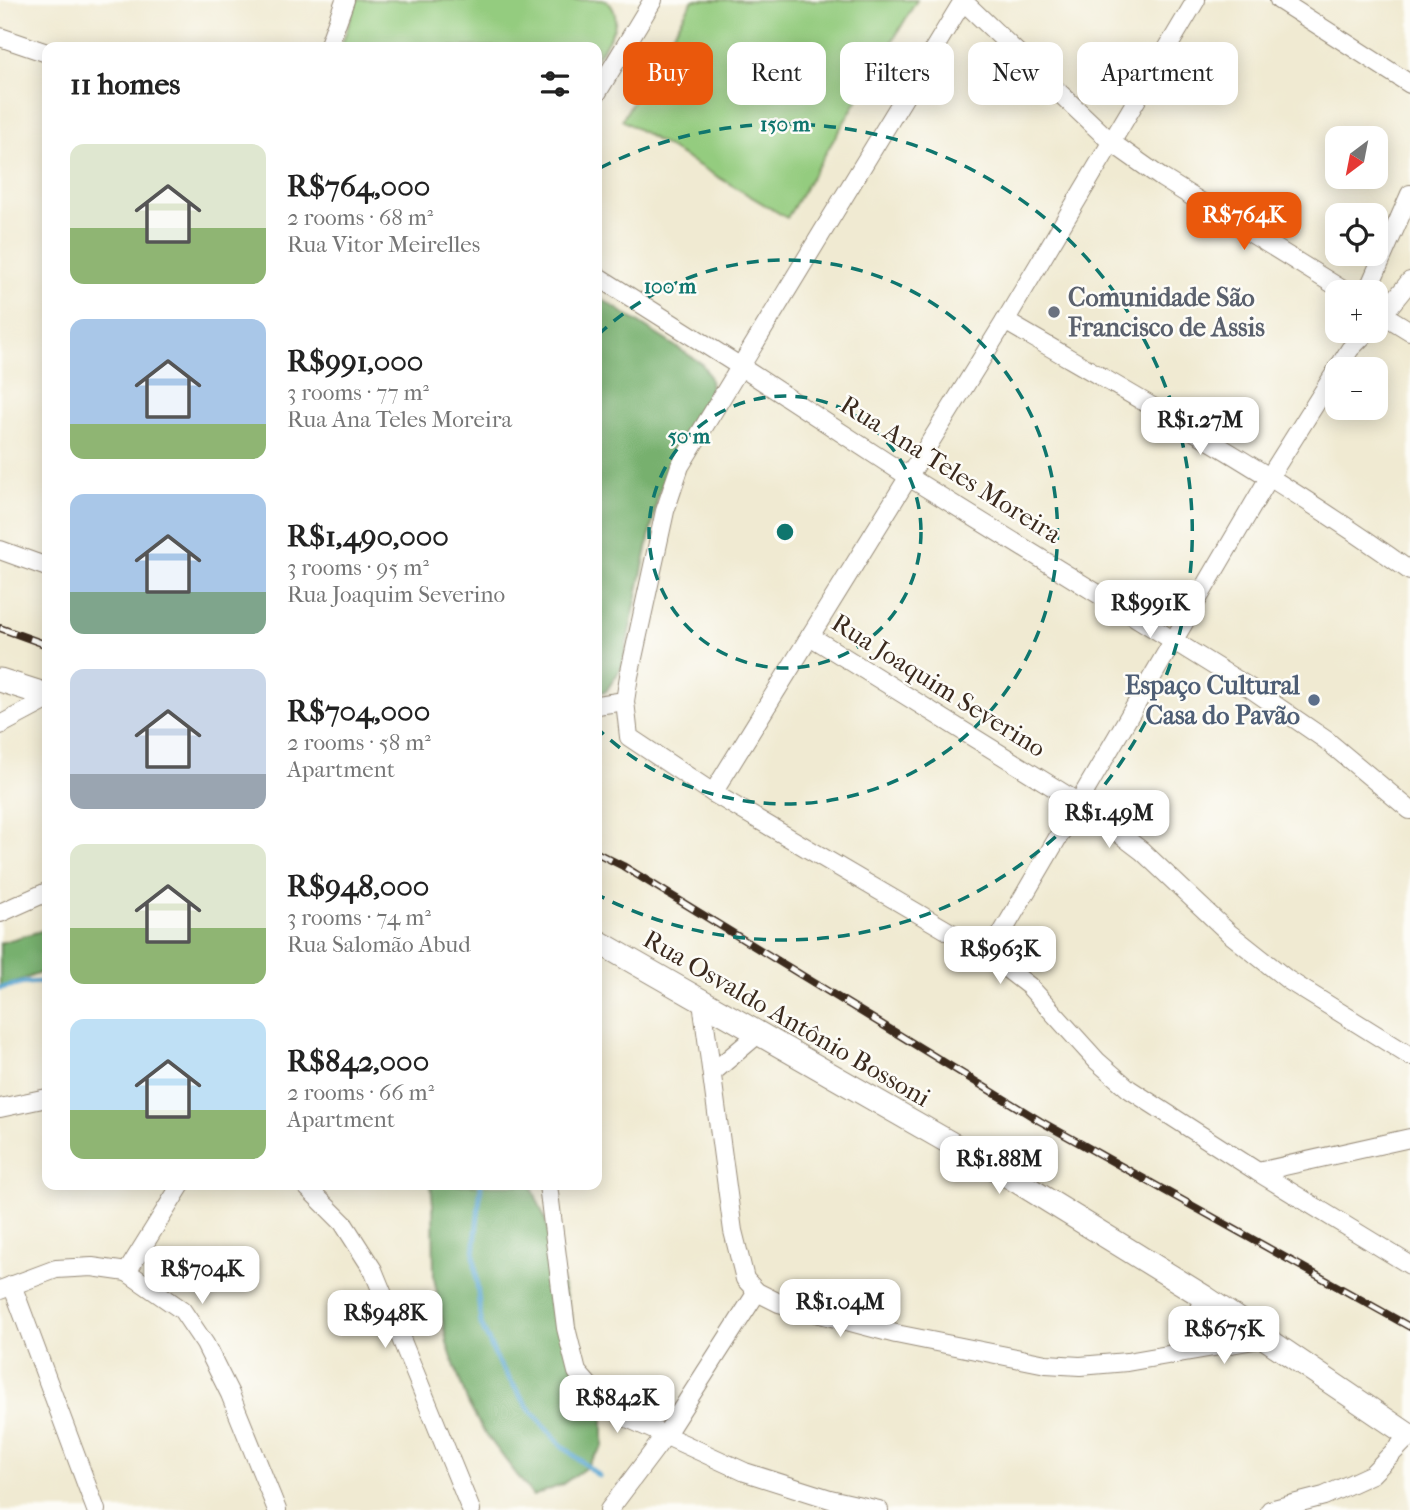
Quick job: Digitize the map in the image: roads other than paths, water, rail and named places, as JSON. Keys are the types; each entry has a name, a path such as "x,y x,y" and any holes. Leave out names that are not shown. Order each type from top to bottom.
{"street":[{"path":"330,42 345,0"},
{"path":"713,793 1005,321 1196,0"},
{"path":"1279,0 1410,84"},
{"path":"602,84 650,1"},
{"path":"1327,280 1162,178 1111,142 962,1 680,466 665,511 625,701 629,737 713,793 989,955 1029,986 1097,1061 1129,1089 1410,1265"},
{"path":"0,37 42,50"},
{"path":"1372,280 1410,194"},
{"name":"Rua Ana Teles Moreira","path":"602,279 909,477 1173,639 1326,740 1410,810"},
{"path":"1388,305 1410,281"},
{"path":"1005,321 1270,476 1345,524 1410,571"},
{"path":"1388,321 1410,331"},
{"path":"1350,349 1352,343"},
{"path":"989,955 1270,476 1356,343"},
{"path":"0,550 42,565"},
{"name":"Rua Joaquim Severino","path":"810,636 1080,803 1142,851 1229,933 1288,980 1410,1056"},
{"path":"0,680 42,693"},
{"path":"602,704 625,701"},
{"path":"0,725 42,703"},
{"path":"0,913 42,894"},
{"name":"Rua Osvaldo Antônio Bossoni","path":"602,945 1015,1180 1206,1298 1410,1436"},
{"path":"702,1002 733,1231 746,1279 757,1292 779,1303 896,1334 1046,1364 1080,1366 1174,1355 1266,1338"},
{"path":"712,1073 758,1034"},
{"path":"0,1108 42,1099"},
{"path":"1258,1172 1410,1138"},
{"path":"127,1272 178,1190"},
{"path":"310,1190 343,1223 373,1270 471,1510"},
{"path":"549,1190 566,1328 577,1372 600,1398 623,1416 664,1437 745,1472 830,1499 879,1510"},
{"path":"96,1510 6,1287 56,1269 92,1267 127,1272 182,1310 205,1344 230,1394 277,1510"},
{"path":"609,1510 664,1437 757,1292"},
{"path":"1174,1355 1206,1298"},
{"path":"1270,1510 1324,1496 1372,1474 1410,1436"}],"waterway":[{"path":"0,988 42,982"},
{"path":"480,1190 474,1254 481,1324 498,1362 528,1407 559,1443 599,1476"}],"railway":[{"path":"0,628 42,643"},
{"path":"602,856 1040,1121 1410,1327"}],"place":[{"name":"Comunidade São Francisco de Assis","path":"1054,312"},
{"name":"Espaço Cultural Casa do Pavão","path":"1314,700"}]}
